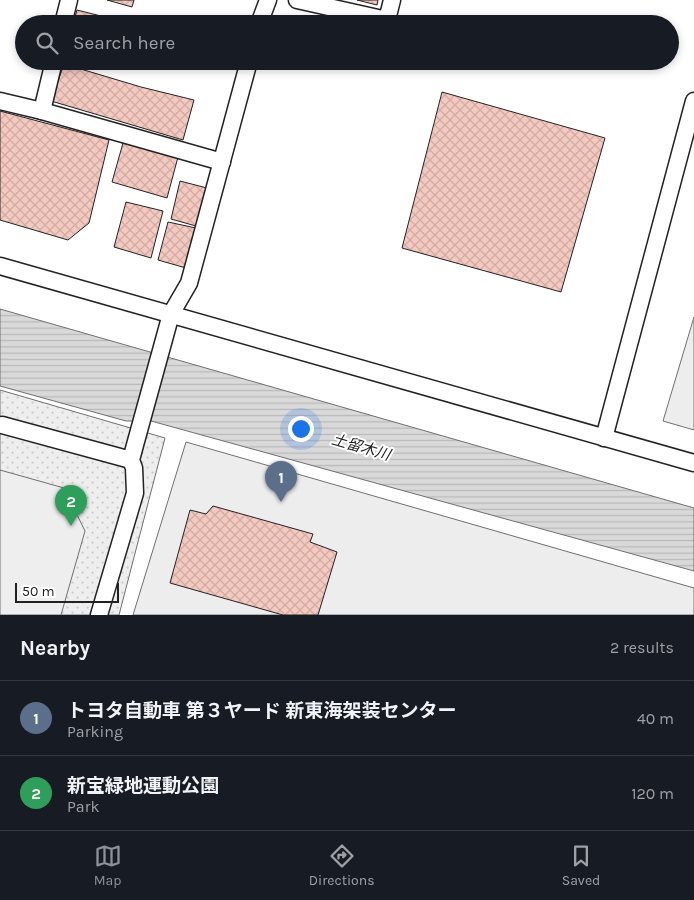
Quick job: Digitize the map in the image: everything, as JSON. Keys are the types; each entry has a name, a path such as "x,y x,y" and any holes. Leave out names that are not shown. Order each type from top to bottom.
{"street":[{"path":"65,15 69,0"},
{"path":"262,15 268,0"},
{"path":"297,0 364,15"},
{"path":"388,15 392,0"},
{"path":"42,112 52,70"},
{"path":"100,615 134,493 133,453 171,314 189,283 247,70"},
{"path":"0,101 222,162"},
{"path":"604,438 694,101"},
{"path":"0,266 694,463"},
{"path":"2,425 133,453"}],"shaded area":[{"path":"694,317 694,430 663,421"},
{"path":"0,390 165,438 119,615 0,615"},
{"path":"186,442 694,588 694,615 133,615"},
{"path":"0,470 64,488 85,531 61,615 0,615"}],"water":[{"name":"土留木川","path":"0,309 694,508 694,571 151,421 126,421 0,386"}],"building":[{"path":"107,0 134,0 132,7"},
{"path":"357,0 378,0 377,5"},
{"path":"77,10 97,15 76,15"},
{"path":"62,70 84,70 194,100 183,140 51,101"},
{"path":"442,92 605,138 561,292 402,248"},
{"path":"0,111 109,140 89,223 68,240 0,220"},
{"path":"123,143 178,157 167,198 112,182"},
{"path":"180,181 207,188 196,226 171,219"},
{"path":"126,202 163,211 151,258 114,247"},
{"path":"168,222 196,228 186,268 158,260"},
{"path":"213,506 313,534 310,542 337,552 318,615 283,615 170,583 190,510 206,514"}],"place":[{"name":"トヨタ自動車 第３ヤード 新東海架装センター","path":"281,502"},
{"name":"新宝緑地運動公園","path":"71,526"}]}
